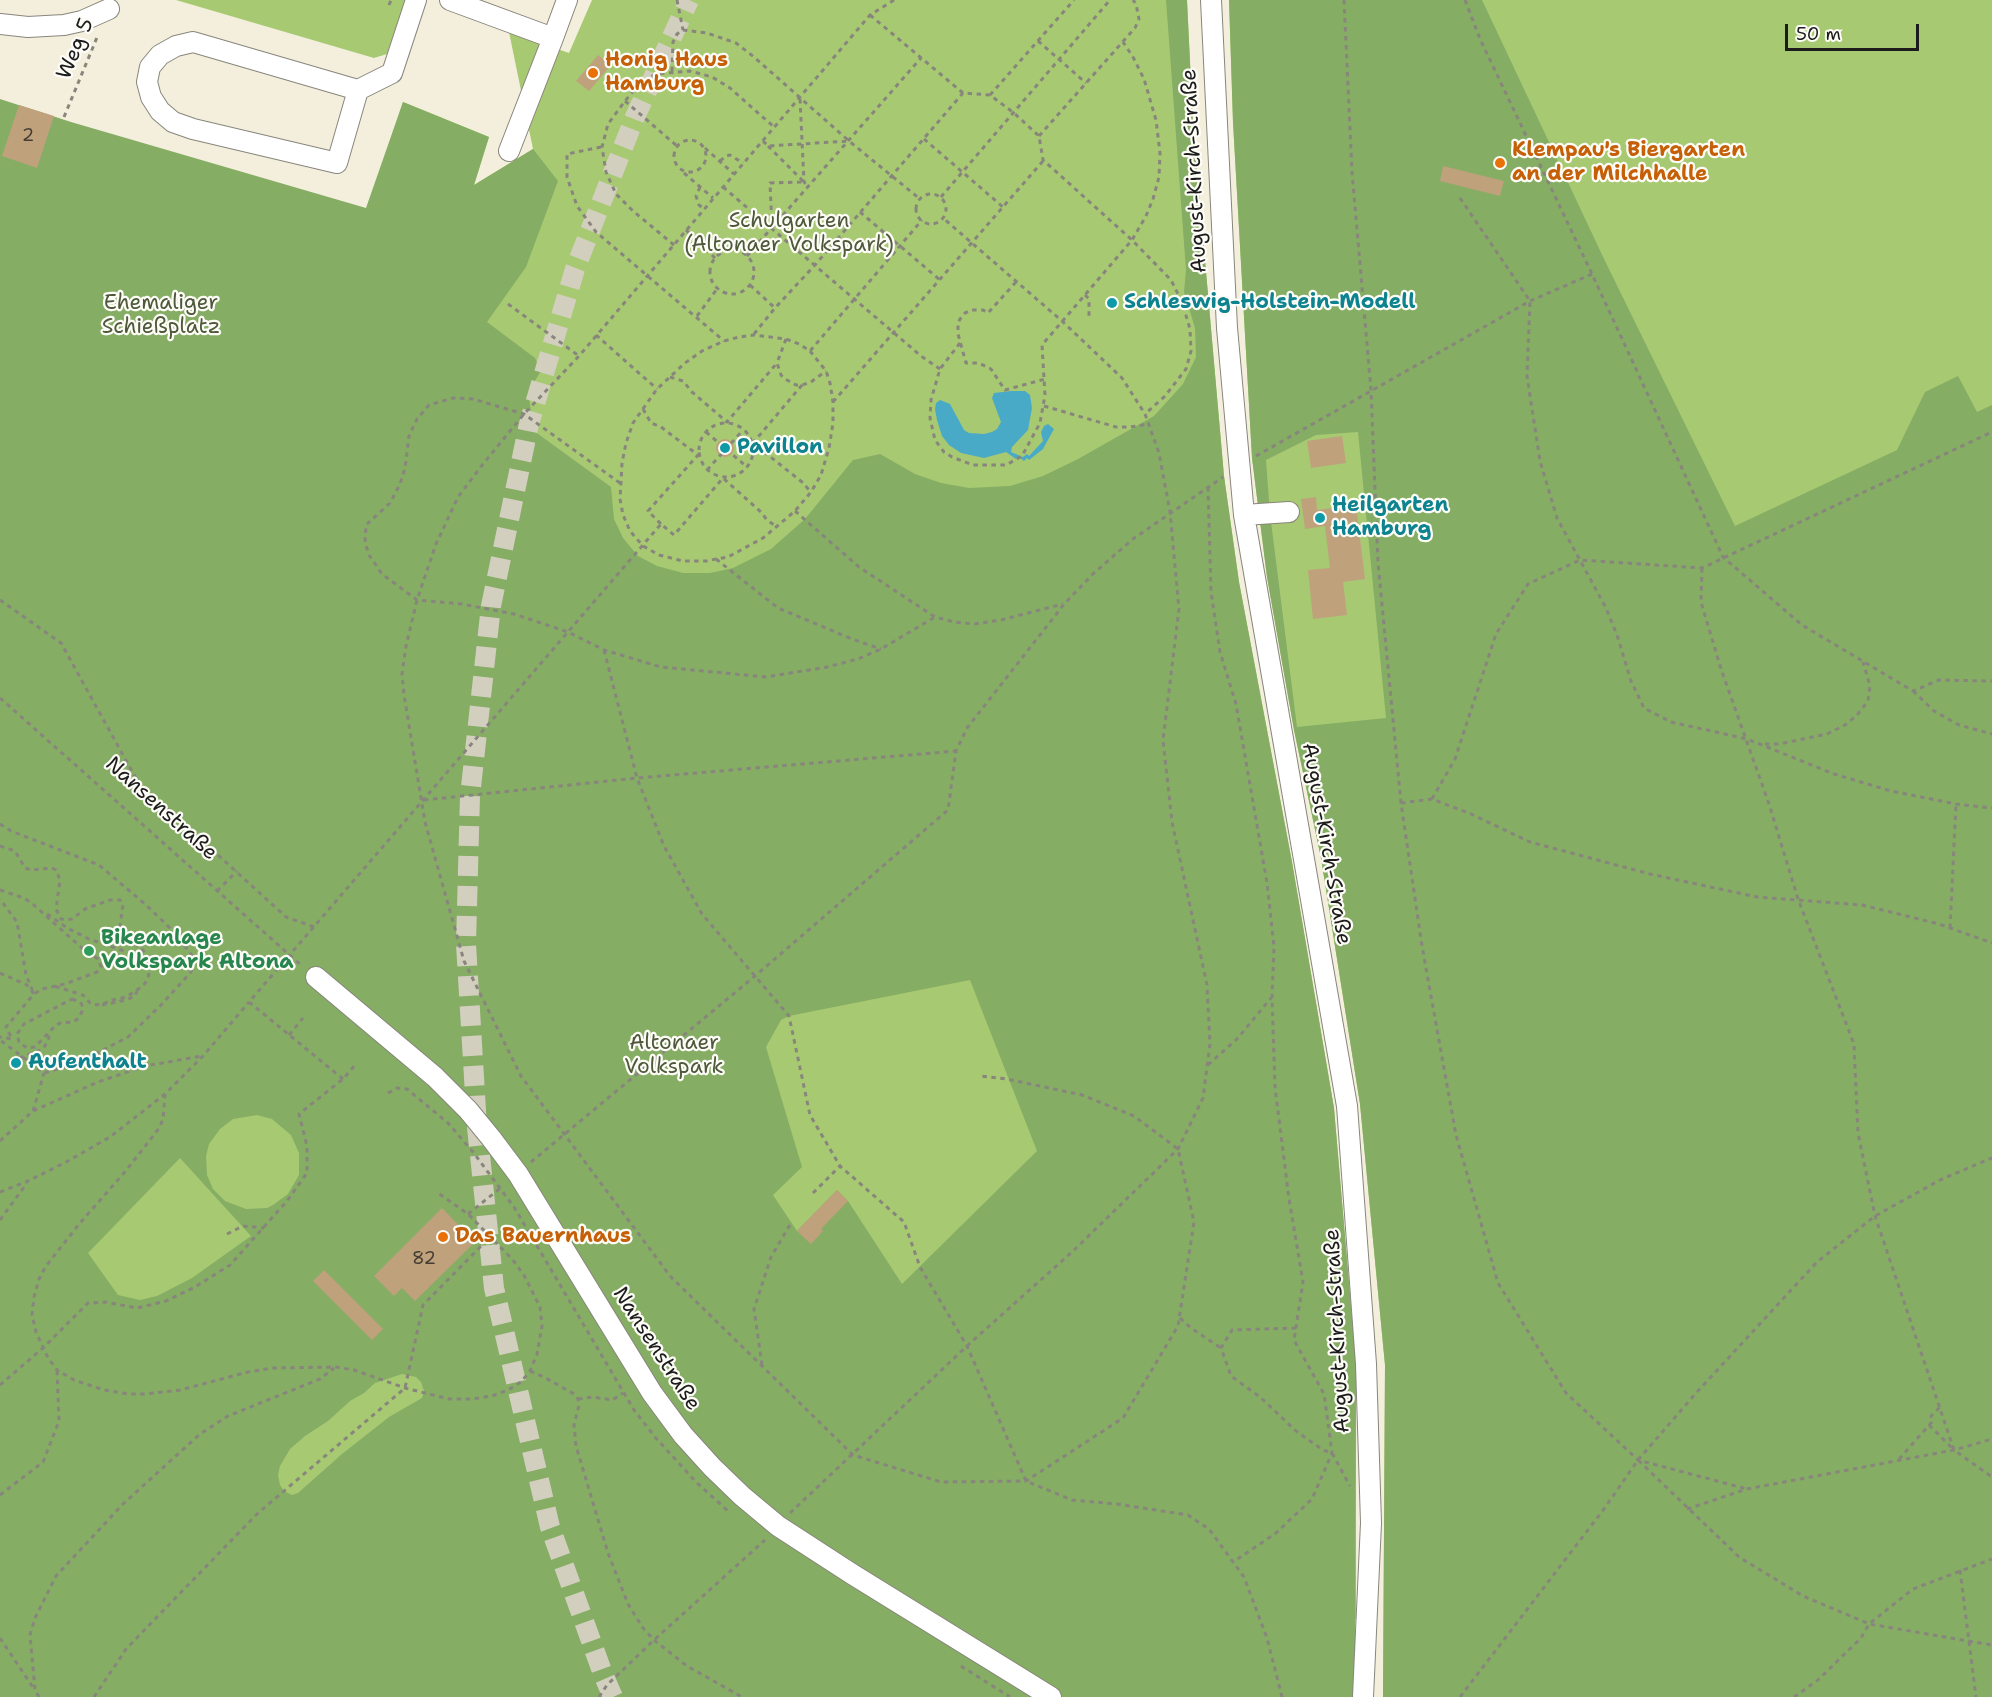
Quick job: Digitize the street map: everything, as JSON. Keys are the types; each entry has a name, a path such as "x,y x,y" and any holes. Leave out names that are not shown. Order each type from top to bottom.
{"street":[{"path":"358,90 336,163 193,129 173,122 160,111 151,97 147,82 150,67 160,55 176,46 193,42 358,90 392,73 416,0"},
{"path":"450,0 553,38"},
{"path":"509,151 567,0"},
{"name":"August-Kirch-Straße","path":"1211,0 1227,328 1244,515 1347,1106 1366,1364 1369,1444 1371,1523 1363,1697"},
{"path":"0,24 28,27 64,25 82,21 109,9"},
{"path":"1244,515 1288,512"},
{"name":"Nansenstraße","path":"316,977 435,1077 468,1110 518,1174 652,1393 683,1435 712,1467 778,1526 1051,1697"}],"path":[{"path":"389,5 391,0"},
{"path":"677,0 683,30"},
{"path":"884,0 888,4"},
{"path":"894,0 870,15 579,356 524,414 458,497 436,544 417,600 402,674 424,822 464,961 521,1076 670,1276 853,1455 941,1482 1026,1481 1072,1500 1117,1504 1188,1515 1209,1529 1244,1577 1267,1638 1282,1697"},
{"path":"990,95 1074,0"},
{"path":"941,197 1110,0"},
{"path":"1040,136 1135,28 1138,19 1137,4 1133,0"},
{"path":"1344,0 1352,172 1371,390 1378,563 1401,803 1422,946 1456,1135 1498,1283 1566,1393 1739,1557 1803,1596 1869,1624 1992,1645"},
{"path":"1465,0 1480,39 1723,557 1802,625 1913,691 1934,711 1959,725 1992,734"},
{"name":"Weg 5","path":"64,117 109,9"},
{"path":"870,15 963,93 990,95 1014,112 1040,136 1043,160 1132,240 1171,280 1182,302 1190,329 1191,351 1186,369 1165,396 1145,414"},
{"path":"672,71 673,42 677,34 683,30 707,33 736,44 920,199"},
{"path":"1037,41 1086,83"},
{"path":"960,343 940,369 929,408 933,434 939,446 951,457 973,465 1006,465 1022,456 1040,423 1044,406 1045,379 1042,345 1132,240 1153,200 1159,177 1160,153 1151,99 1144,79 1123,42"},
{"path":"747,256 921,58"},
{"path":"674,245 633,211 612,189 606,172 602,147 608,124 625,100 641,82 656,74 690,71 712,77 730,88 774,127"},
{"path":"754,335 963,93"},
{"path":"800,97 804,182"},
{"path":"625,100 677,146"},
{"path":"924,139 1003,207"},
{"path":"714,198 680,170 673,158 680,142 692,140 702,145 734,174"},
{"path":"763,141 809,187"},
{"path":"768,146 849,141"},
{"path":"680,170 690,173 702,168 706,152 702,145"},
{"path":"602,147 567,153 567,177 577,206 596,232 724,341"},
{"path":"720,161 730,155 743,163"},
{"path":"833,402 1043,160"},
{"path":"772,229 770,183 804,182"},
{"path":"700,186 696,196 699,206 704,209"},
{"path":"723,186 894,333 940,369"},
{"path":"930,194 941,197 946,207 943,219 933,224 922,220 916,210 920,199 930,194"},
{"path":"1460,198 1530,302 1527,376 1540,461 1557,518 1606,608 1631,681 1644,708 1671,722 1747,739 1834,774 1891,791 1956,804 1992,808"},
{"path":"860,212 940,280"},
{"path":"599,1697 607,1685 654,1640 762,1544 817,1486 1071,1253 1178,1149 1203,1098 1210,1044 1207,985 1172,822 1164,740 1179,609 1164,472 1150,424 1122,378 1062,321 943,219"},
{"path":"810,351 922,220"},
{"path":"686,230 716,258"},
{"path":"729,250 736,250 747,256 753,265 754,273 750,285 743,292 736,294 728,294 717,289 710,272 716,258 729,250"},
{"path":"528,1165 755,976 948,810 956,751 967,728 1065,603 1094,573 1133,539 1238,466 1530,302 1592,274"},
{"path":"1016,282 988,313 983,310 972,310 962,316 957,328 960,343 966,363 979,363 991,369 1005,390 1045,379"},
{"path":"750,285 775,308"},
{"path":"697,316 717,289"},
{"path":"1085,295 1089,299 1089,319"},
{"path":"508,304 579,356"},
{"path":"596,335 657,389"},
{"path":"754,335 786,339 810,351 826,371 833,402 833,423 821,475 811,492 795,511 763,538 745,549 716,559 683,561 659,555 643,546 630,531 623,515 620,483 626,443 633,423 657,389 685,363 702,351 724,341 754,335"},
{"path":"786,339 777,363 727,422 712,427 706,432 701,439 698,455 648,511 674,535 723,478 740,473 747,467 752,459 753,443 802,385"},
{"path":"777,363 785,379 796,385 811,382 826,371"},
{"path":"670,377 683,381 692,392 727,422 743,430 753,443 802,482 811,492"},
{"path":"620,483 524,414 473,399 453,398 429,405 417,419 409,436 405,468 400,484 390,503 366,525 365,542 369,555 382,574 417,600 462,604 514,614 568,632 604,650 662,667 766,677 827,667 858,659 881,649 935,617"},
{"path":"1044,406 1116,427 1150,424"},
{"path":"643,409 651,423 661,427 698,455 707,470 723,478 777,527"},
{"path":"707,470 743,430"},
{"path":"706,432 747,467"},
{"path":"1432,800 1455,759 1496,634 1528,584 1580,560 1702,568 1992,432"},
{"path":"1208,487 1211,592 1220,652 1236,704 1267,883 1274,947 1272,997 1275,1087 1289,1199 1304,1282 1294,1340 1324,1394 1332,1453 1354,1493"},
{"path":"795,511 860,567 935,617 974,624 1001,620 1065,603"},
{"path":"0,1192 68,1161 110,1137 165,1094 203,1056 661,524"},
{"path":"716,559 778,608 881,649"},
{"path":"1702,568 1701,602 1721,669 1770,804 1798,899 1854,1044 1857,1133 1875,1216 1954,1450"},
{"path":"0,600 61,643 138,782 286,917 314,927"},
{"path":"604,650 637,778 663,846 702,914 789,1016 810,1115 840,1166 904,1222 920,1267 967,1346 1026,1481"},
{"path":"1763,745 1827,734 1845,725 1868,701 1870,686 1863,662"},
{"path":"1913,691 1939,680 1992,681"},
{"name":"Nansenstraße","path":"0,698 290,955"},
{"path":"422,800 637,778 956,751"},
{"path":"1401,803 1432,800 1470,814 1530,842 1650,874 1757,897 1862,905 1950,928 1992,943"},
{"path":"1950,928 1956,804"},
{"path":"0,824 11,831 99,865 146,904 171,929 191,954 194,963 191,972 128,1037 80,1062 44,1073 20,1057 0,1039"},
{"path":"0,846 15,851 25,868 56,870 60,880 56,909 61,919 66,921 85,909 110,900 120,900 123,904 120,926 123,934 127,940 145,951 150,966 148,979 135,996 126,1000 101,1005 92,1004 83,995 54,986"},
{"path":"217,891 237,872"},
{"path":"0,890 24,898 69,929 89,939 142,957 150,966"},
{"path":"0,899 17,922 26,975 34,994"},
{"path":"0,1039 12,1039 6,1027 34,994 42,989 97,972 101,967 100,963 34,905"},
{"path":"0,974 27,985 34,994"},
{"path":"1207,1066 1237,1040 1272,997"},
{"path":"72,999 80,1002 83,1009 79,1018 73,1022 60,1023 47,1033 41,1043 27,1048 20,1042 17,1034 24,1024 46,1011 72,999"},
{"path":"249,1002 343,1079"},
{"path":"290,1035 303,1018"},
{"path":"20,1057 45,1046 49,1038 47,1033"},
{"path":"0,1141 33,1111 98,1082 145,1066 203,1056"},
{"path":"0,1385 43,1348 88,1303 105,1302 137,1308 166,1300 195,1287 230,1265 287,1201 307,1173 307,1146 300,1114 343,1079 356,1064"},
{"path":"33,1111 44,1073"},
{"path":"980,1076 1007,1079 1082,1095 1134,1116 1178,1149 1194,1222 1178,1326 1123,1418 1026,1481"},
{"path":"165,1094 163,1120 157,1131 80,1223 46,1266 39,1279 32,1315 36,1332 57,1370 74,1380 104,1390 144,1394 180,1390 272,1368 336,1367 354,1370 405,1388 449,1400 492,1396 508,1390 521,1382 530,1371 541,1336 540,1307 513,1260 468,1214 438,1193"},
{"path":"1460,1697 1604,1509 1638,1460 1697,1392 1817,1262 1875,1216 1940,1180 1992,1158"},
{"path":"813,1193 840,1166"},
{"path":"0,1220 28,1181"},
{"path":"468,1214 505,1184"},
{"path":"763,1366 754,1309 771,1257 791,1222"},
{"path":"227,1234 243,1226 264,1228"},
{"path":"94,1697 126,1649 257,1514 405,1388 423,1305 491,1236"},
{"path":"1179,1318 1221,1348 1231,1376 1260,1397 1296,1431 1323,1450 1332,1453"},
{"path":"1221,1348 1232,1330 1296,1328"},
{"path":"35,1690 30,1635 34,1618 56,1576 123,1504 200,1434 228,1416 320,1379 336,1367"},
{"path":"0,1495 43,1462 59,1421 57,1370"},
{"path":"530,1371 574,1394 579,1400"},
{"path":"579,1400 600,1397 612,1400 623,1393"},
{"path":"579,1400 574,1425 576,1446 608,1553 628,1604 643,1628 654,1640 687,1666 742,1697"},
{"path":"1898,1461 1932,1422 1931,1416 1940,1407"},
{"path":"1929,1425 1954,1450 1992,1477"},
{"path":"1687,1509 1747,1489 1954,1450 1992,1439"},
{"path":"1233,1562 1275,1533 1312,1499 1332,1453"},
{"path":"1638,1460 1747,1489"},
{"path":"1794,1697 1818,1680 1861,1638 1869,1624 1913,1589 1992,1559"},
{"path":"1960,1570 1976,1697"},
{"path":"0,1638 39,1697"}],"green space":[{"path":"176,0 405,0 387,54 374,58"},
{"name":"Altonaer Volkspark","path":"592,0 1187,0 1193,124 1224,476 1239,582 1292,862 1334,1108 1356,1365 1356,1619 0,1697 0,483 243,581 403,102 489,137 474,185 533,149 509,32 569,53"},
{"name":"Altonaer Volkspark","path":"1166,0 1187,0 1193,124 1224,476 1239,582 1292,862 1334,1108 1356,1365 1355,1697 0,1697 0,99 366,208 403,102 489,137 474,185 533,149 558,181 526,267 487,322 535,358 541,371 528,392 534,431 611,487 614,519 623,538 638,556 657,566 683,573 710,573 733,568 771,549 805,519 853,460 880,454 915,474 941,483 969,488 1010,486 1043,476 1078,459 1154,416 1183,384 1196,357 1195,328 1184,292 1186,270","holes":["970,980 1037,1151 902,1284 848,1201 837,1190 797,1231 773,1195 802,1167 766,1047 781,1020 789,1016","257,1115 272,1119 291,1135 299,1153 299,1175 288,1194 267,1208 246,1209 225,1201 213,1189 207,1175 206,1156 209,1144 220,1129 233,1119","180,1158 251,1236 192,1278 157,1296 140,1300 118,1295 88,1253","402,1374 416,1377 421,1382 424,1391 422,1398 389,1417 298,1493 292,1495 284,1491 278,1475 280,1466 290,1449 375,1383"]},
{"path":"1229,0 1992,0 1992,1697 1383,1697 1385,1365 1360,1104 1321,858 1294,730 1267,577 1252,458 1233,122"},
{"path":"1229,0 1482,0 1605,261 1735,526 1897,450 1925,392 1958,376 1977,412 1992,405 1992,1697 1383,1697 1385,1365 1360,1104 1321,858 1294,730 1267,577 1252,458 1233,122","holes":["1358,432 1386,718 1297,727 1270,514 1266,460 1316,435"]}],"water":[{"path":"1025,391 1030,395 1032,408 1028,430 1012,447 1011,452 1023,457 1027,454 1029,456 1043,441 1041,432 1044,426 1048,424 1054,429 1043,449 1029,460 1027,458 1024,461 1019,457 1016,459 1006,452 984,458 961,453 949,445 942,436 935,409 936,403 940,400 950,404 964,430 969,433 984,434 997,429 1001,422 992,398 994,393"}],"building":[{"name":"Honig Haus Hamburg","path":"598,55 611,65 589,91 576,81"},
{"path":"19,105 54,116 37,168 2,156"},
{"path":"1443,166 1504,181 1500,196 1440,181"},
{"path":"1342,436 1346,463 1311,468 1307,441"},
{"name":"Pavillon","path":"725,439 731,442 734,448 731,454 725,457 719,454 716,448 719,442"},
{"path":"1316,497 1317,510 1356,505 1365,579 1343,582 1347,615 1313,619 1308,570 1330,568 1325,526 1305,529 1301,499"},
{"path":"837,1190 848,1201 821,1229 823,1231 811,1244 797,1231"},
{"path":"442,1208 475,1242 415,1301 402,1288 394,1296 374,1276"},
{"path":"324,1270 383,1329 372,1340 313,1281"}],"tunnel":[{"path":"613,1697 550,1527 494,1288 477,1127 466,944 470,796 491,606 529,424 575,269 635,117 689,0"}],"place":[{"name":"Honig Haus Hamburg","path":"593,73"},
{"name":"Klempau's Biergarten an der Milchhalle","path":"1500,163"},
{"name":"Schleswig-Holstein-Modell","path":"1112,303"},
{"name":"Pavillon","path":"725,448"},
{"name":"Heilgarten Hamburg","path":"1320,518"},
{"name":"Bikeanlage Volkspark Altona","path":"89,951"},
{"name":"Aufenthalt","path":"16,1063"},
{"name":"Das Bauernhaus","path":"443,1237"}],"park label":[{"name":"Schulgarten (Altonaer Volkspark)","path":"789,234"},
{"name":"Ehemaliger Schießplatz","path":"161,316"}]}
